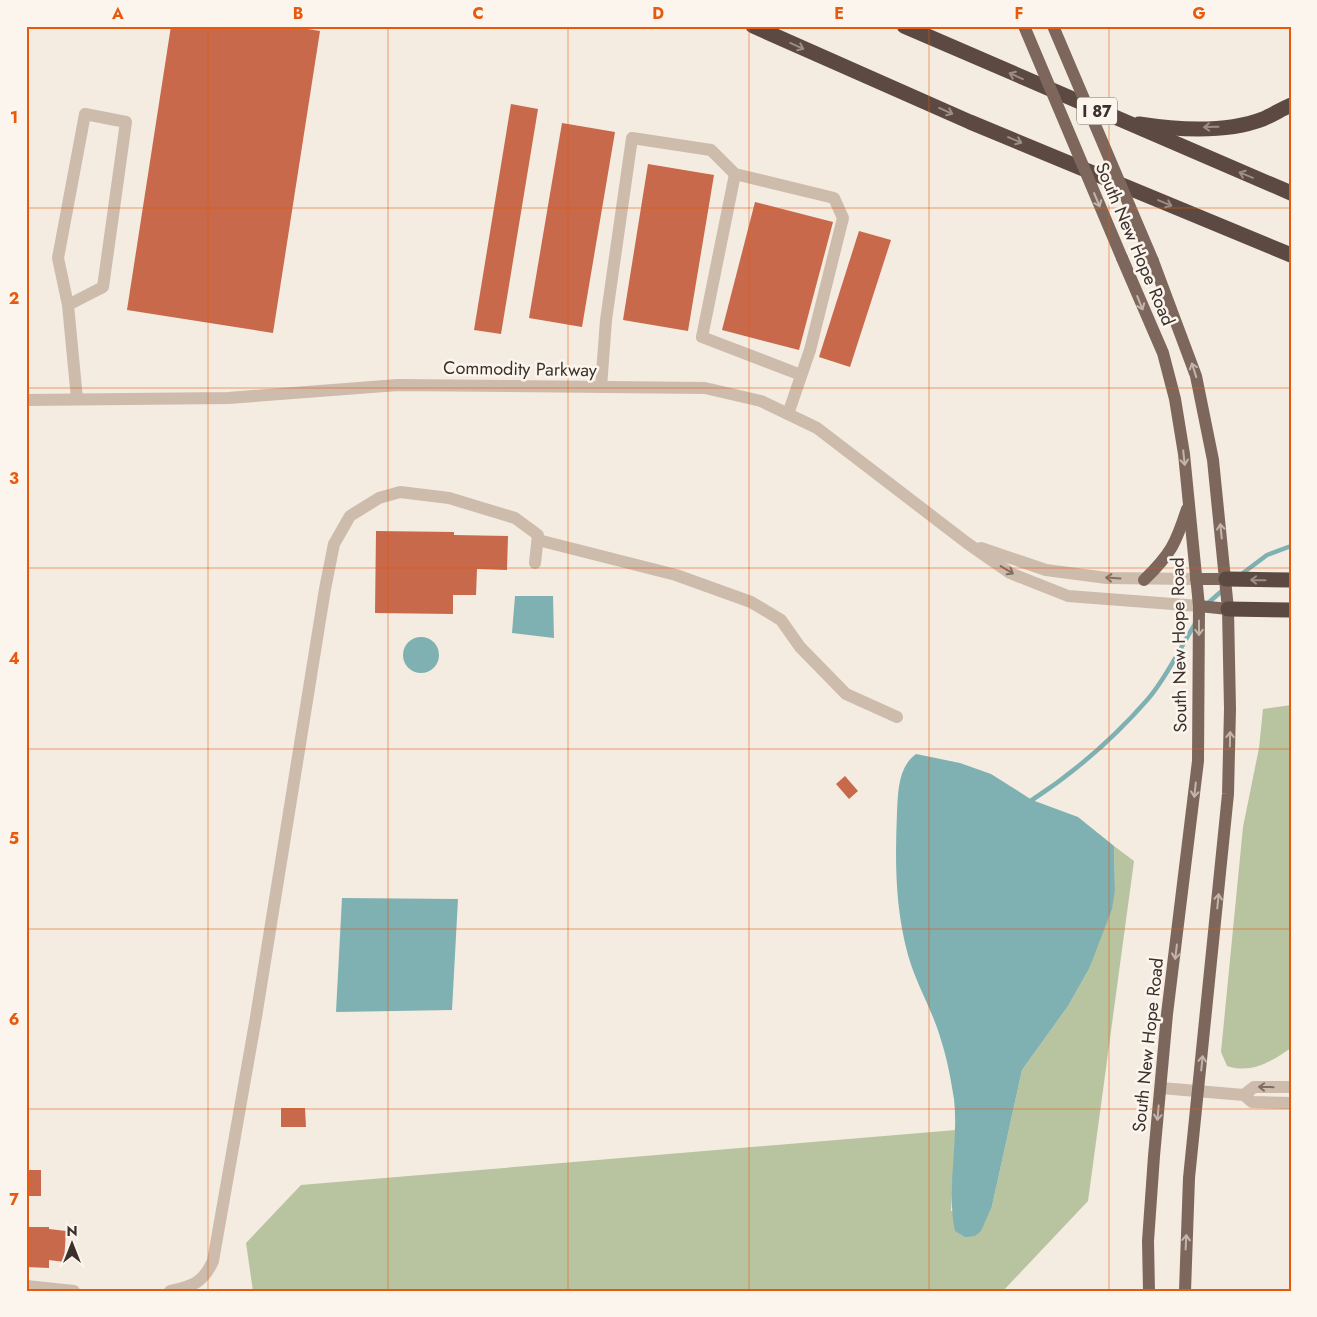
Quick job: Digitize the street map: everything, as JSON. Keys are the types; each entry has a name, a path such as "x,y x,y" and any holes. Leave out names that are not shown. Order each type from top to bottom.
{"highway":[{"path":"752,26 970,122 1291,255"},
{"name":"I 87","path":"904,26 1119,121 1291,194"},
{"path":"1119,121 1166,128 1227,127 1262,119 1291,104"},
{"path":"1226,579 1291,580"},
{"path":"1228,609 1291,610"}],"main road":[{"name":"South New Hope Road","path":"1024,26 1163,353 1175,400 1184,454 1199,606 1198,762 1160,1088 1148,1241 1149,1291"},
{"name":"South New Hope Road","path":"1053,26 1153,261 1196,376 1213,460 1226,579 1230,709 1228,794 1189,1178 1186,1291"},
{"path":"1144,580 1166,559 1175,545 1188,506"},
{"path":"1196,579 1226,579"},
{"path":"1199,606 1228,609"}],"street":[{"path":"68,305 104,287 126,122 85,114 58,258 68,305 76,400"},
{"path":"601,387 606,320 632,138 711,150 735,174 834,198 843,218 801,375 788,414"},
{"path":"735,174 702,336 801,375"},
{"name":"Commodity Parkway","path":"26,400 228,398 398,385 706,388 761,401 817,428 967,543 1010,573 1068,596 1199,606"},
{"path":"170,1291 186,1287 205,1277 213,1261 256,1017 323,598 334,544 350,516 379,498 400,492 449,498 514,518 538,535 535,563"},
{"path":"538,540 676,575 751,602 781,620 800,647 846,694 897,717"},
{"name":"Commodity Parkway","path":"967,543 1046,570 1144,580 1196,579"},
{"path":"1244,1095 1254,1087 1291,1087"},
{"path":"1160,1088 1244,1095 1252,1102 1291,1103"},
{"path":"26,1286 74,1291"}],"green space":[{"path":"1291,705 1291,1048 1276,1058 1253,1068 1236,1068 1227,1066 1221,1052 1243,827 1259,748 1263,709"},
{"path":"1114,846 1134,861 1088,1201 1003,1291 253,1291 246,1243 301,1185 956,1130 951,1211 992,1206 1022,1070 1068,1006 1089,969 1115,890"}],"water":[{"path":"515,596 553,596 554,638 512,633"},
{"path":"421,637 428,638 434,642 438,648 438,662 434,668 428,672 421,673 414,672 408,668 404,662 403,655 404,648 408,642 414,638"},
{"path":"916,754 960,763 991,774 1032,800 1078,817 1114,846 1115,890 1112,909 1089,969 1068,1006 1022,1070 992,1206 981,1231 975,1236 965,1237 955,1231 952,1182 955,1116 952,1084 938,1029 908,955 898,902 896,849 900,780 910,759"},
{"path":"342,898 458,899 452,1010 336,1012"}],"building":[{"path":"171,26 289,26 320,31 273,333 127,310"},
{"path":"511,104 538,109 501,334 474,330"},
{"path":"562,123 615,132 582,327 529,318"},
{"path":"648,164 714,175 688,331 623,320"},
{"path":"755,202 833,222 799,350 722,330"},
{"path":"859,231 891,240 850,367 819,357"},
{"path":"376,531 454,532 454,535 508,536 507,570 477,569 476,595 453,595 453,614 375,613"},
{"path":"845,776 858,791 849,799 836,784"},
{"path":"281,1108 305,1108 306,1127 281,1127"},
{"path":"26,1170 41,1170 41,1196 26,1196"},
{"path":"26,1227 49,1227 49,1229 66,1231 64,1262 49,1260 49,1268 26,1267"}],"waterway":[{"path":"1239,576 1267,555 1291,546"},
{"path":"1207,604 1224,589"},
{"path":"1032,800 1079,766 1108,741 1148,699 1173,662 1195,624"}]}
